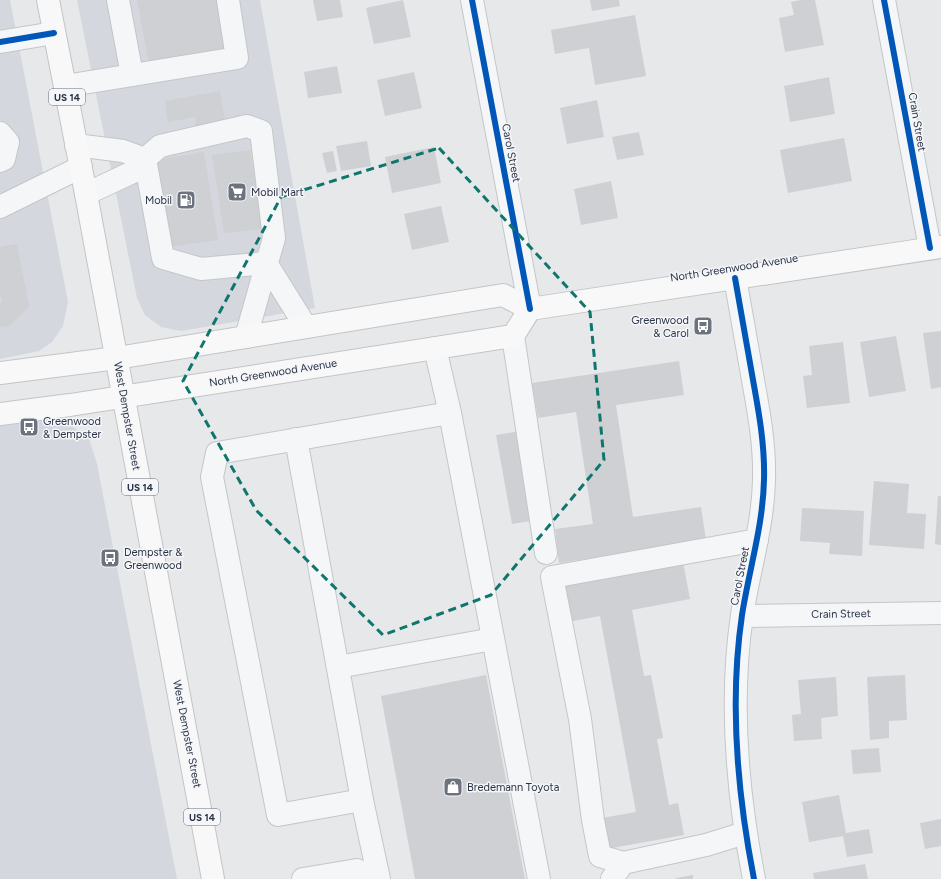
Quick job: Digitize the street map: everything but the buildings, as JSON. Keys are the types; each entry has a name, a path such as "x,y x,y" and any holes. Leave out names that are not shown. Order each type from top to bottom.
{"main road":[{"name":"West Dempster Street","path":"48,0 81,167 213,879"},
{"name":"North Greenwood Avenue","path":"530,309 935,248"},
{"path":"0,373 116,358 503,295 530,309 513,336"},
{"name":"North Greenwood Avenue","path":"0,414 513,336"}],"street":[{"path":"118,0 132,75"},
{"path":"65,86 237,58 228,0"},
{"name":"Carol Street","path":"472,0 530,309"},
{"name":"Crain Street","path":"884,0 935,248"},
{"path":"0,42 54,33"},
{"path":"86,194 136,170 145,158 160,146 247,126 261,131 274,238 266,263 258,299 246,337"},
{"path":"0,133 8,142 4,159 0,161"},
{"path":"76,145 123,151 145,158"},
{"path":"145,158 163,258 201,269 266,263"},
{"path":"0,207 81,167"},
{"path":"266,263 306,328"},
{"name":"Carol Street","path":"735,278 763,439 764,481 757,540 742,616 735,732 739,786 745,833 754,879"},
{"path":"513,336 546,553"},
{"path":"435,348 450,413 539,879"},
{"path":"362,800 278,815 212,477 217,452 450,413"},
{"path":"296,439 362,800 380,879"},
{"path":"745,833 618,871 600,856 593,820 580,719 552,576 757,540"},
{"name":"Crain Street","path":"742,616 941,613"},
{"path":"338,667 493,639"},
{"path":"303,879 357,870 375,879"}],"highlighted area":[{"path":"439,148 590,312 604,460 491,595 383,635 256,510 183,381 281,197"}],"shaded area":[{"path":"0,0 10,0 68,302 63,326 52,342 39,351 0,359"},
{"path":"77,0 260,0 315,308 181,331 161,327 145,315 137,298"},
{"path":"53,419 72,426 89,439 97,464 177,879 0,879 0,426"}],"cycle path":[{"path":"472,0 530,309"},
{"path":"884,0 930,248"},
{"path":"0,42 54,33"},
{"path":"735,278 763,442 764,467 761,514 742,615 736,681 739,780 754,879"}],"place":[{"name":"Mobil Mart","path":"237,192"},
{"name":"Mobil","path":"186,200"},
{"name":"Greenwood & Carol","path":"703,326"},
{"name":"Greenwood & Dempster","path":"29,427"},
{"name":"Dempster & Greenwood","path":"110,558"},
{"name":"Bredemann Toyota","path":"453,787"}]}
